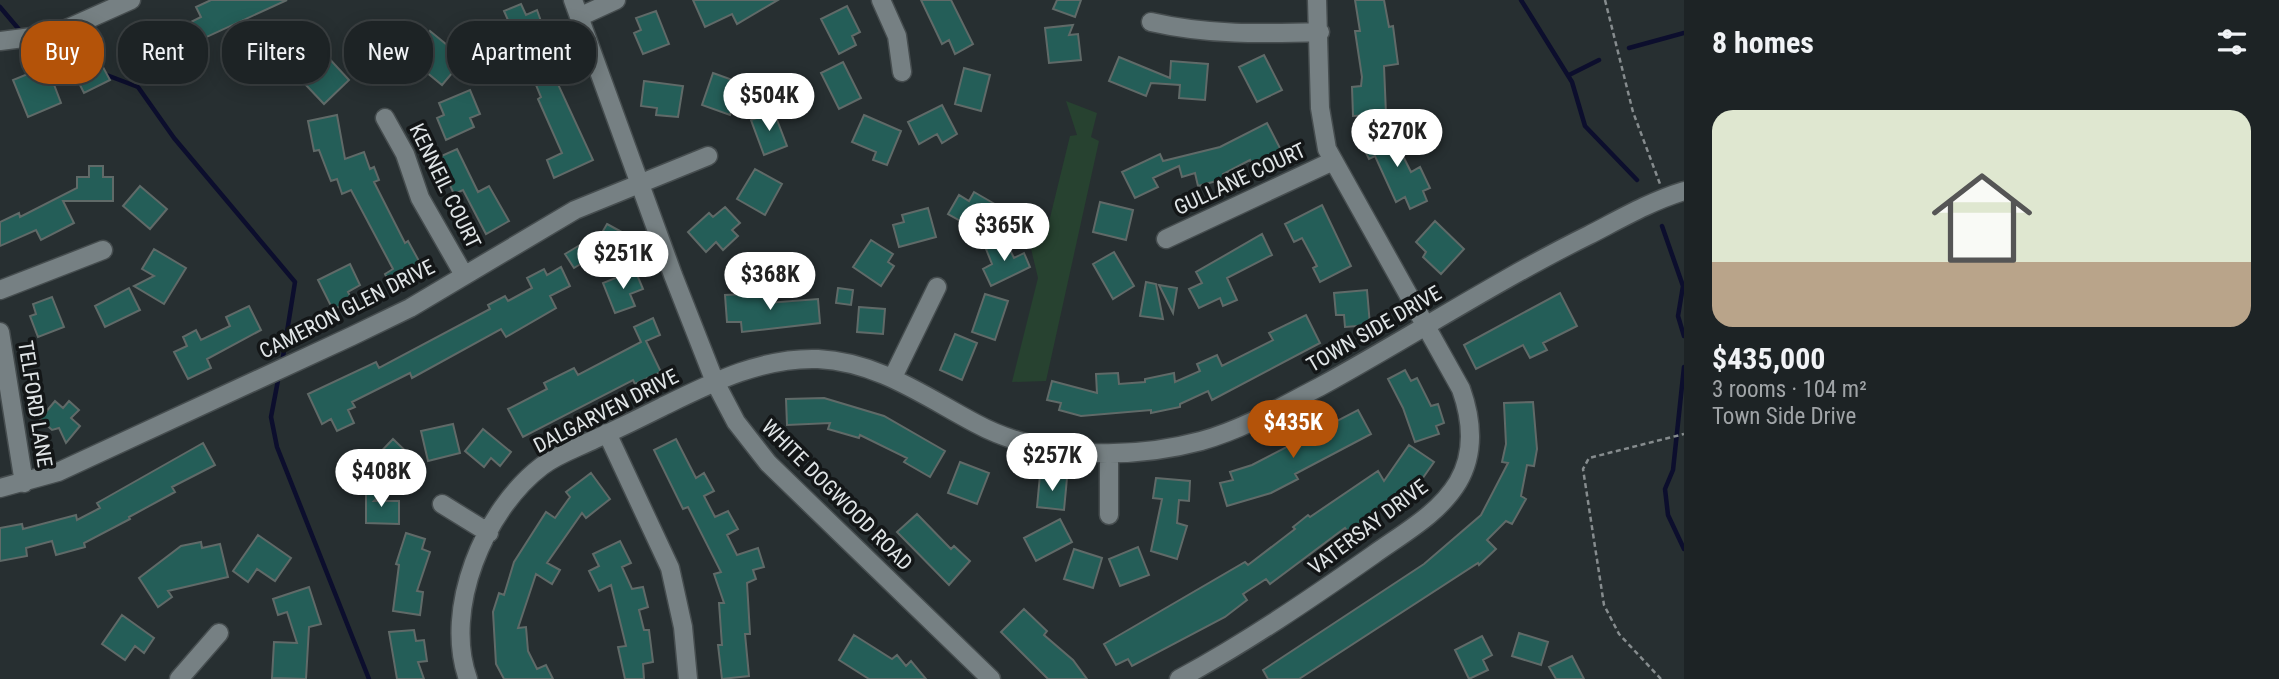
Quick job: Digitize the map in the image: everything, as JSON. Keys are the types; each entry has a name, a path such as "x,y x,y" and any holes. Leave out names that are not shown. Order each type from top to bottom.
{"street":[{"path":"0,41 55,34 131,0"},
{"path":"576,8 616,0"},
{"path":"881,0 897,36 902,72"},
{"name":"VATERSAY DRIVE","path":"1179,679 1308,600 1422,520 1453,489 1469,453 1471,439 1467,406 1327,149 1320,108 1320,32 1317,0"},
{"name":"WHITE DOGWOOD ROAD","path":"576,8 715,382 736,422 768,463 991,679"},
{"path":"1151,22 1179,28 1246,35 1320,32"},
{"name":"KENNEIL COURT","path":"385,118 405,154 420,198 464,275"},
{"name":"CAMERON GLEN DRIVE","path":"0,488 24,483 89,458 352,336 410,308 575,210 708,156"},
{"name":"GULLANE COURT","path":"1166,239 1333,161"},
{"name":"TOWN SIDE DRIVE","path":"715,382 761,365 814,359 853,364 893,377 978,425 1003,435 1053,448 1109,454 1177,446 1247,424 1564,247 1665,197 1684,191"},
{"path":"0,290 103,250"},
{"path":"893,377 937,287"},
{"name":"TELFORD LANE","path":"0,332 24,483"},
{"name":"DALGARVEN DRIVE","path":"468,679 460,652 458,623 467,581 489,533 512,498 542,466 715,382"},
{"path":"607,433 670,568 683,627 688,679"},
{"path":"1109,454 1109,515"},
{"path":"442,504 489,533"},
{"path":"179,679 219,633"}],"path":[{"path":"1605,0 1633,112 1661,187"},
{"path":"1661,679 1619,634 1604,605 1583,468 1589,458 1684,434"}],"green space":[{"path":"1066,101 1097,113 1091,137 1099,141 1046,381 1012,382 1038,278 1027,232 1047,230 1070,136 1077,135"}],"building":[{"path":"211,0 287,0 241,21 222,21 222,30 208,36 208,21 193,21 201,17 196,7"},
{"path":"693,0 778,0 737,24 732,14 705,27"},
{"path":"921,0 951,0 973,44 955,54 949,40 942,44"},
{"path":"1057,0 1081,0 1075,17 1053,9"},
{"path":"1355,0 1384,0 1389,27 1393,26 1398,64 1384,66 1386,114 1353,116 1352,87 1361,86 1362,77 1355,31 1360,31"},
{"path":"521,4 526,15 537,10 541,21 506,21 508,20 504,11"},
{"path":"847,6 860,32 852,36 856,45 839,54 821,19"},
{"path":"656,11 669,44 643,54 634,33 641,30 636,18"},
{"path":"1073,25 1069,35 1078,34 1081,60 1049,63 1045,28"},
{"path":"433,33 447,45 447,79 442,85 433,78"},
{"path":"1264,55 1282,90 1257,102 1239,67"},
{"path":"1119,57 1170,78 1171,61 1208,64 1205,100 1179,98 1180,85 1151,83 1146,96 1109,81"},
{"path":"330,59 344,75 345,84 324,104 305,84 330,84"},
{"path":"843,62 861,98 839,109 821,73"},
{"path":"964,68 990,75 981,111 955,104"},
{"path":"104,69 110,80 104,83"},
{"path":"713,73 741,83 730,115 702,105"},
{"path":"21,77 21,84 54,84 61,103 28,117 13,80"},
{"path":"644,81 683,86 678,117 656,115 657,108 641,106"},
{"path":"80,84 102,84 84,93"},
{"path":"536,84 558,84 593,160 554,178 547,160 562,153 538,99 541,97"},
{"path":"470,90 480,114 470,118 474,127 446,140 437,118 444,115 439,103"},
{"path":"942,105 957,134 942,143 937,134 919,144 908,122"},
{"path":"774,112 787,146 764,155 751,120"},
{"path":"337,115 345,159 364,152 370,169 374,167 379,180 374,182 405,243 408,241 425,272 393,290 385,274 393,269 351,190 342,194 337,179 331,181 319,150 314,151 308,121"},
{"path":"864,115 901,131 887,165 873,160 876,152 852,142"},
{"path":"1267,123 1282,152 1253,167 1250,160 1223,174 1224,179 1198,186 1195,173 1182,177 1179,166 1153,178 1158,187 1135,198 1122,172 1160,154 1163,161 1220,147"},
{"path":"1389,128 1411,172 1420,167 1430,188 1423,191 1427,201 1410,209 1405,197 1396,202 1375,156 1369,159 1361,143"},
{"path":"457,149 478,192 489,186 509,221 486,234 463,190 454,194 437,158"},
{"path":"89,166 103,166 103,177 113,177 113,201 63,201 74,223 41,240 36,230 0,246 0,222 19,213 20,217 77,188 77,177 89,177"},
{"path":"755,169 782,184 765,215 737,199"},
{"path":"140,186 167,209 150,229 123,206"},
{"path":"974,192 1000,207 984,234 948,214 959,195 969,201"},
{"path":"1100,202 1133,210 1126,240 1093,232"},
{"path":"1322,205 1351,266 1320,282 1313,268 1317,266 1302,238 1294,242 1285,224"},
{"path":"725,207 740,223 732,230 738,236 723,250 716,242 706,252 688,232 709,213 713,217"},
{"path":"928,208 936,237 899,247 893,225 904,222 902,215"},
{"path":"1435,221 1464,249 1441,274 1423,257 1426,252 1416,242"},
{"path":"607,224 629,236 617,257 604,250 574,268 565,254 580,245 588,257"},
{"path":"1262,234 1272,255 1227,278 1237,300 1223,306 1220,298 1199,308 1189,289 1202,283 1196,272"},
{"path":"871,240 893,254 888,262 894,266 881,286 853,267"},
{"path":"1005,240 1014,258 1024,253 1030,267 991,286 983,269 992,264 986,249"},
{"path":"154,249 186,268 164,304 134,286 154,276 142,269"},
{"path":"1114,252 1134,286 1113,299 1093,264"},
{"path":"350,264 360,285 348,292 352,300 333,310 318,280"},
{"path":"561,267 570,286 550,296 556,308 506,337 501,329 412,378 410,373 352,402 355,407 348,410 354,423 337,431 331,419 322,424 308,394 376,362 379,368 490,309 488,305 505,296 508,301 532,288 527,278 544,269 547,275"},
{"path":"635,270 643,289 630,294 635,306 615,313 603,283"},
{"path":"1146,282 1156,284 1163,319 1140,316"},
{"path":"1159,285 1177,288 1173,313"},
{"path":"129,288 140,310 105,327 95,306"},
{"path":"838,288 853,290 851,305 836,303"},
{"path":"1367,290 1370,325 1345,327 1344,315 1336,315 1334,293"},
{"path":"767,293 767,303 818,299 820,323 742,332 741,322 727,322 725,295"},
{"path":"1560,293 1577,326 1543,343 1547,350 1530,358 1523,345 1476,369 1464,345"},
{"path":"985,294 1008,301 995,340 972,332"},
{"path":"52,297 64,327 38,337 30,316 36,314 33,304"},
{"path":"249,306 261,330 207,359 211,368 188,379 174,352 187,346 183,337 196,330 201,340 230,326 226,317"},
{"path":"859,307 885,309 883,334 857,332"},
{"path":"1306,315 1320,343 1212,400 1208,391 1180,404 1180,407 1151,413 1151,410 1081,416 1059,410 1061,403 1047,400 1052,381 1097,393 1096,374 1118,373 1119,384 1145,382 1145,379 1174,373 1175,382 1200,371 1197,364 1217,355 1222,366 1273,340 1269,333"},
{"path":"653,318 660,335 646,341 661,372 635,384 633,380 523,437 508,409 547,389 544,383 574,368 578,375 641,342 634,327"},
{"path":"955,334 977,343 962,380 940,370"},
{"path":"1405,370 1411,381 1417,378 1431,406 1438,404 1444,423 1436,426 1439,434 1415,442 1403,408 1388,379"},
{"path":"824,398 884,416 945,451 930,477 904,462 907,458 860,435 859,438 828,429 830,423 787,425 786,399"},
{"path":"55,401 63,408 69,401 79,410 71,418 80,426 66,443 59,428 52,430 40,419"},
{"path":"1533,402 1537,449 1534,466 1527,465 1521,496 1526,499 1512,524 1506,521 1487,540 1496,549 1479,565 1478,563 1299,679 1268,679 1263,670 1424,564 1481,515 1508,463 1502,462 1506,444 1504,403"},
{"path":"1358,410 1371,434 1295,474 1298,479 1271,493 1227,506 1220,483 1233,480 1230,472 1252,465"},
{"path":"453,424 460,453 428,461 421,431"},
{"path":"483,429 511,452 500,466 491,458 484,467 465,451"},
{"path":"393,439 415,460 392,483 371,462"},
{"path":"676,439 696,478 704,473 714,491 704,496 715,517 728,511 738,529 727,535 737,555 758,548 764,567 753,570 756,579 747,583 750,634 745,634 749,676 722,679 718,645 722,645 719,603 724,603 714,574 721,572 688,507 683,509 654,450"},
{"path":"203,443 215,465 172,487 175,492 84,543 85,547 56,555 52,541 26,548 27,556 0,561 0,528 22,524 23,529 76,515 77,520 100,508 97,503"},
{"path":"1409,445 1434,462 1413,492 1409,490 1348,532 1345,528 1270,584 1266,579 1243,594 1247,600 1225,617 1132,666 1128,659 1116,665 1104,644 1245,562 1248,565 1295,529 1293,527 1308,515 1310,517 1378,471 1384,481"},
{"path":"960,462 989,473 977,504 948,493"},
{"path":"591,473 610,499 586,518 582,513 547,563 560,570 552,584 536,574 518,628 526,627 528,651 537,669 546,665 553,679 504,679 496,664 493,612 499,593 504,595 514,562 546,512 555,518 570,497 566,492"},
{"path":"1040,475 1067,478 1064,510 1037,507"},
{"path":"1156,478 1190,481 1189,501 1179,500 1177,523 1187,526 1177,559 1151,551 1162,499 1153,498"},
{"path":"366,488 386,489 374,501 399,501 399,524 366,523"},
{"path":"917,514 951,549 954,546 970,561 949,585 897,532"},
{"path":"1060,519 1072,542 1036,561 1024,538"},
{"path":"406,533 425,539 422,549 430,552 417,591 423,592 420,615 393,611 399,565 396,564"},
{"path":"258,535 291,558 275,581 257,569 248,582 233,571"},
{"path":"620,541 631,563 622,567 632,589 643,587 648,607 639,610 644,630 649,630 653,662 643,664 644,679 625,679 618,647 626,646 611,585 599,591 589,571 599,566 593,554"},
{"path":"201,542 202,548 220,544 228,577 168,591 172,597 158,607 139,578 181,546"},
{"path":"1138,547 1149,575 1120,586 1109,559"},
{"path":"1074,549 1102,558 1093,588 1064,579"},
{"path":"309,587 321,624 309,627 306,679 272,678 274,642 297,643 287,612 278,615 273,599"},
{"path":"1024,609 1047,631 1044,635 1073,660 1087,679 1048,679 1001,632"},
{"path":"122,615 154,638 144,653 135,646 125,660 102,644"},
{"path":"414,630 416,641 424,640 427,661 418,662 424,679 397,679 389,632"},
{"path":"1519,633 1548,642 1541,665 1512,656"},
{"path":"854,635 892,659 897,655 906,666 911,661 926,679 869,679 839,660"},
{"path":"1482,636 1492,655 1483,660 1488,670 1469,679 1455,650"},
{"path":"1572,656 1584,679 1556,679 1549,667"}],"waterway":[{"path":"1521,0 1572,82 1585,126 1637,180"},
{"path":"0,7 21,32"},
{"path":"1629,48 1684,33"},
{"path":"1569,75 1599,60"},
{"path":"104,74 138,87 174,138 295,282 282,363"},
{"path":"1662,226 1683,286 1678,316 1684,336"},
{"path":"1684,367 1673,470 1665,489 1668,515 1684,549"},
{"path":"279,375 271,417 277,447 369,679"}]}
